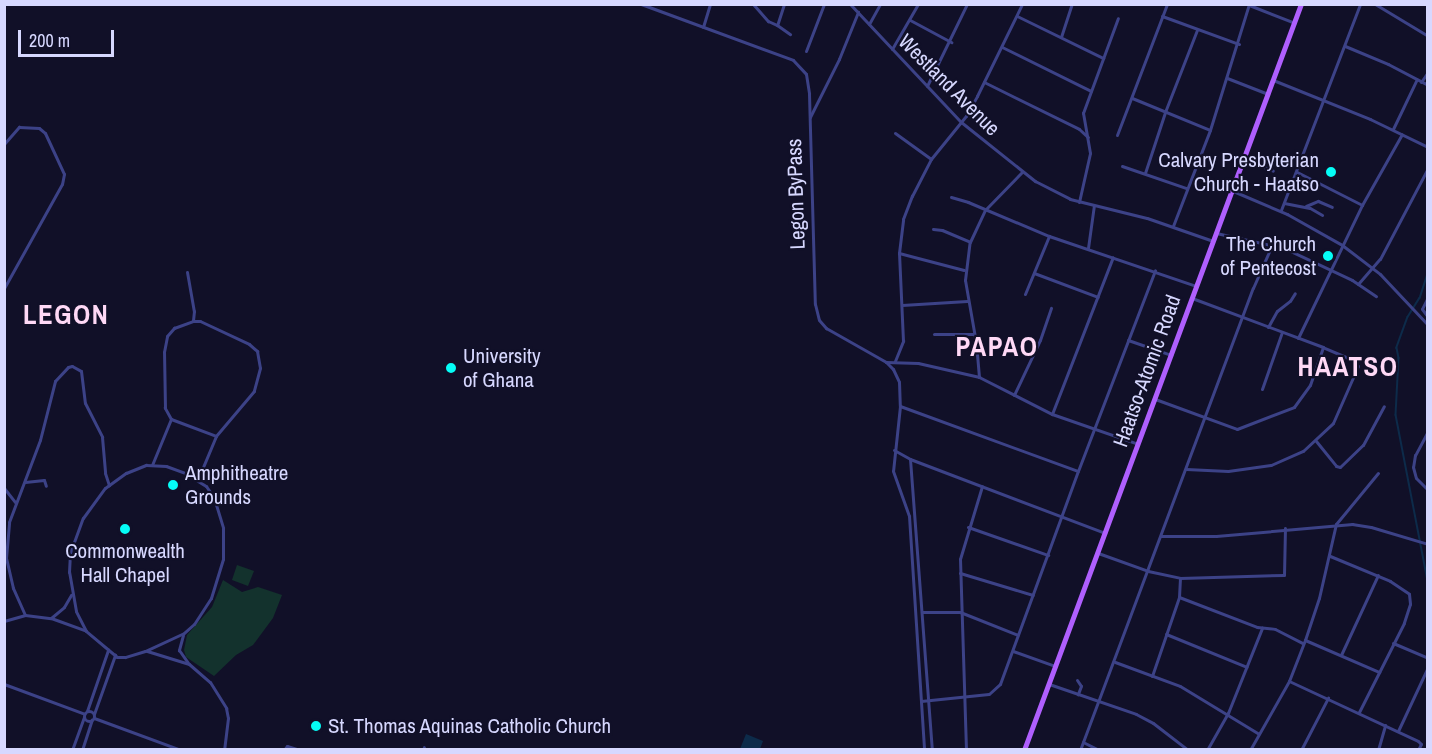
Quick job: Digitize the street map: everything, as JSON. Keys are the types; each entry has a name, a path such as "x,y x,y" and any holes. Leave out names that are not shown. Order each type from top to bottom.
{"main road":[{"name":"Haatso-Atomic Road","path":"1024,750 1301,4"}],"street":[{"name":"Legon ByPass","path":"641,4 793,60 806,74 815,304 819,320 826,328 886,362"},
{"path":"703,27 710,4"},
{"path":"753,4 768,21 790,34"},
{"path":"777,25 784,4"},
{"path":"806,51 824,4"},
{"name":"Westland Avenue","path":"850,4 961,122 1022,172 1055,192 1079,202 1135,214 1213,241"},
{"path":"869,24 880,4"},
{"path":"892,49 918,4"},
{"path":"927,87 951,42 967,4"},
{"path":"895,361 903,340 898,253 900,230 917,186 932,159 961,122 984,82 1022,4"},
{"path":"1061,37 1072,4"},
{"path":"1117,135 1167,4"},
{"path":"1281,210 1360,4"},
{"path":"1375,4 1428,36"},
{"path":"1173,226 1210,130 1239,44 1249,5 1295,23"},
{"path":"809,119 839,59 858,12"},
{"path":"1017,16 1103,58"},
{"path":"1162,16 1239,44"},
{"path":"1079,202 1089,157 1083,113 1118,18"},
{"path":"910,20 951,42"},
{"path":"1145,173 1165,112 1197,30"},
{"path":"1345,46 1388,64 1428,85"},
{"path":"1002,47 1091,91"},
{"path":"1393,129 1419,81 1428,72"},
{"path":"1227,78 1268,94"},
{"path":"1273,80 1393,129 1428,147"},
{"path":"984,82 1079,129 1088,137"},
{"path":"1132,98 1210,130"},
{"path":"1079,129 1084,124"},
{"path":"4,144 19,127 39,128 45,133 64,174 62,184 4,288"},
{"path":"896,133 932,159"},
{"path":"1298,338 1362,205 1402,134"},
{"path":"1244,159 1273,171"},
{"path":"1122,166 1186,188"},
{"path":"1358,284 1373,268 1428,168"},
{"path":"979,376 964,270 970,242 985,210 1022,172"},
{"path":"1296,172 1362,205"},
{"path":"1233,191 1281,210 1342,245 1373,268 1405,303 1427,321"},
{"path":"951,197 1049,236 1155,270 1196,286"},
{"path":"1304,207 1318,201 1332,207"},
{"path":"1284,203 1304,207 1322,215"},
{"path":"1088,248 1094,206"},
{"path":"933,229 942,230 970,242"},
{"path":"1216,233 1272,245 1330,270 1376,296"},
{"path":"1025,294 1049,236"},
{"path":"1080,750 1149,571 1204,417 1272,245"},
{"path":"898,253 964,270"},
{"path":"1052,414 1113,257"},
{"path":"921,701 964,699 996,691 1155,270"},
{"path":"187,272 194,311 193,321"},
{"path":"1034,273 1098,297"},
{"path":"1268,327 1276,312 1290,302 1295,293"},
{"path":"1427,321 1422,309 1428,297"},
{"path":"1186,470 1228,471 1271,465 1293,457 1316,441 1337,417 1358,366 1353,360 1323,346 1192,298"},
{"path":"902,305 967,301"},
{"path":"1014,395 1040,340 1051,308"},
{"path":"198,479 216,436 254,391 259,359 257,351 239,338 193,321 174,328 165,344 165,408 171,419 216,436"},
{"path":"1262,389 1282,332"},
{"path":"934,334 974,334"},
{"path":"1128,340 1171,355"},
{"path":"1155,399 1235,429 1294,407 1310,385 1323,346"},
{"path":"886,362 918,363 979,376 1052,414 1138,444"},
{"path":"886,362 893,369 899,382 900,406 893,471 909,516 924,750"},
{"path":"25,615 14,588 6,558 9,522 40,440 55,381 64,369 72,366 81,371 85,403 102,437 105,473 109,485"},
{"path":"900,406 1078,471"},
{"path":"1316,441 1336,466 1340,467 1360,449 1384,406"},
{"path":"152,465 171,419"},
{"path":"1428,431 1415,455 1413,467 1416,478 1428,490"},
{"path":"1423,440 1428,444"},
{"path":"4,441 4,451"},
{"path":"894,450 910,459 1105,533"},
{"path":"910,459 932,750"},
{"path":"4,621 25,615 51,618 86,631 115,655 125,657 145,651 184,633 202,614 211,598 223,559 223,528 219,512 206,486 198,479 166,466 152,465 126,473 109,485 91,505 75,535 70,562 71,593 76,611 86,631"},
{"path":"1250,750 1288,681 1304,642 1330,556 1336,524 1378,472"},
{"path":"25,482 44,480 46,486"},
{"path":"966,750 965,658 960,612 960,554 982,486"},
{"path":"4,488 15,502"},
{"path":"1161,536 1216,536 1336,524 1371,527 1428,544"},
{"path":"968,527 1048,555"},
{"path":"1098,553 1149,571 1180,578 1284,575 1285,528"},
{"path":"1330,556 1401,586 1409,594 1410,604 1394,643 1359,712"},
{"path":"959,573 1033,595"},
{"path":"1341,655 1378,575"},
{"path":"1152,676 1179,597 1180,578"},
{"path":"51,618 64,608 71,593"},
{"path":"1179,597 1262,628 1275,629 1379,672"},
{"path":"922,612 960,612 1018,635"},
{"path":"1207,750 1228,714 1262,628"},
{"path":"184,633 179,650 189,664 210,682 226,708 229,724 224,750"},
{"path":"1166,634 1247,668"},
{"path":"1394,643 1428,658"},
{"path":"72,750 108,650"},
{"path":"145,651 189,664"},
{"path":"1013,651 1055,666"},
{"path":"81,750 115,655"},
{"path":"1115,662 1180,686 1259,735"},
{"path":"1398,731 1428,667"},
{"path":"1077,680 1081,688 1078,694"},
{"path":"1288,681 1418,741 1420,744 1418,750"},
{"path":"4,684 181,750"},
{"path":"1049,684 1153,723 1188,750"},
{"path":"1301,750 1328,698"},
{"path":"85,714 87,721 93,718"},
{"path":"1378,750 1385,725"},
{"path":"1083,742 1099,750"},
{"path":"284,750 288,746 300,750"}],"green space":[{"path":"237,565 254,571 248,586 232,580"},
{"path":"223,580 242,592 258,587 282,595 273,618 253,645 236,655 214,676 186,657 184,650 187,635 212,607"}],"water":[{"path":"746,734 763,741 760,749 740,749"}],"waterway":[{"path":"1428,274 1420,298 1408,317 1397,348 1399,358 1396,415 1428,581"}],"place":[{"name":"Calvary Presbyterian Church - Haatso","path":"1331,172"},
{"name":"The Church of Pentecost","path":"1328,256"},
{"name":"University of Ghana","path":"451,368"},
{"name":"Amphitheatre Grounds","path":"173,485"},
{"name":"Commonwealth Hall Chapel","path":"125,529"},
{"name":"St. Thomas Aquinas Catholic Church","path":"316,726"}],"district":[{"name":"LEGON","path":"66,315"},
{"name":"PAPAO","path":"997,347"},
{"name":"HAATSO","path":"1348,367"}]}
